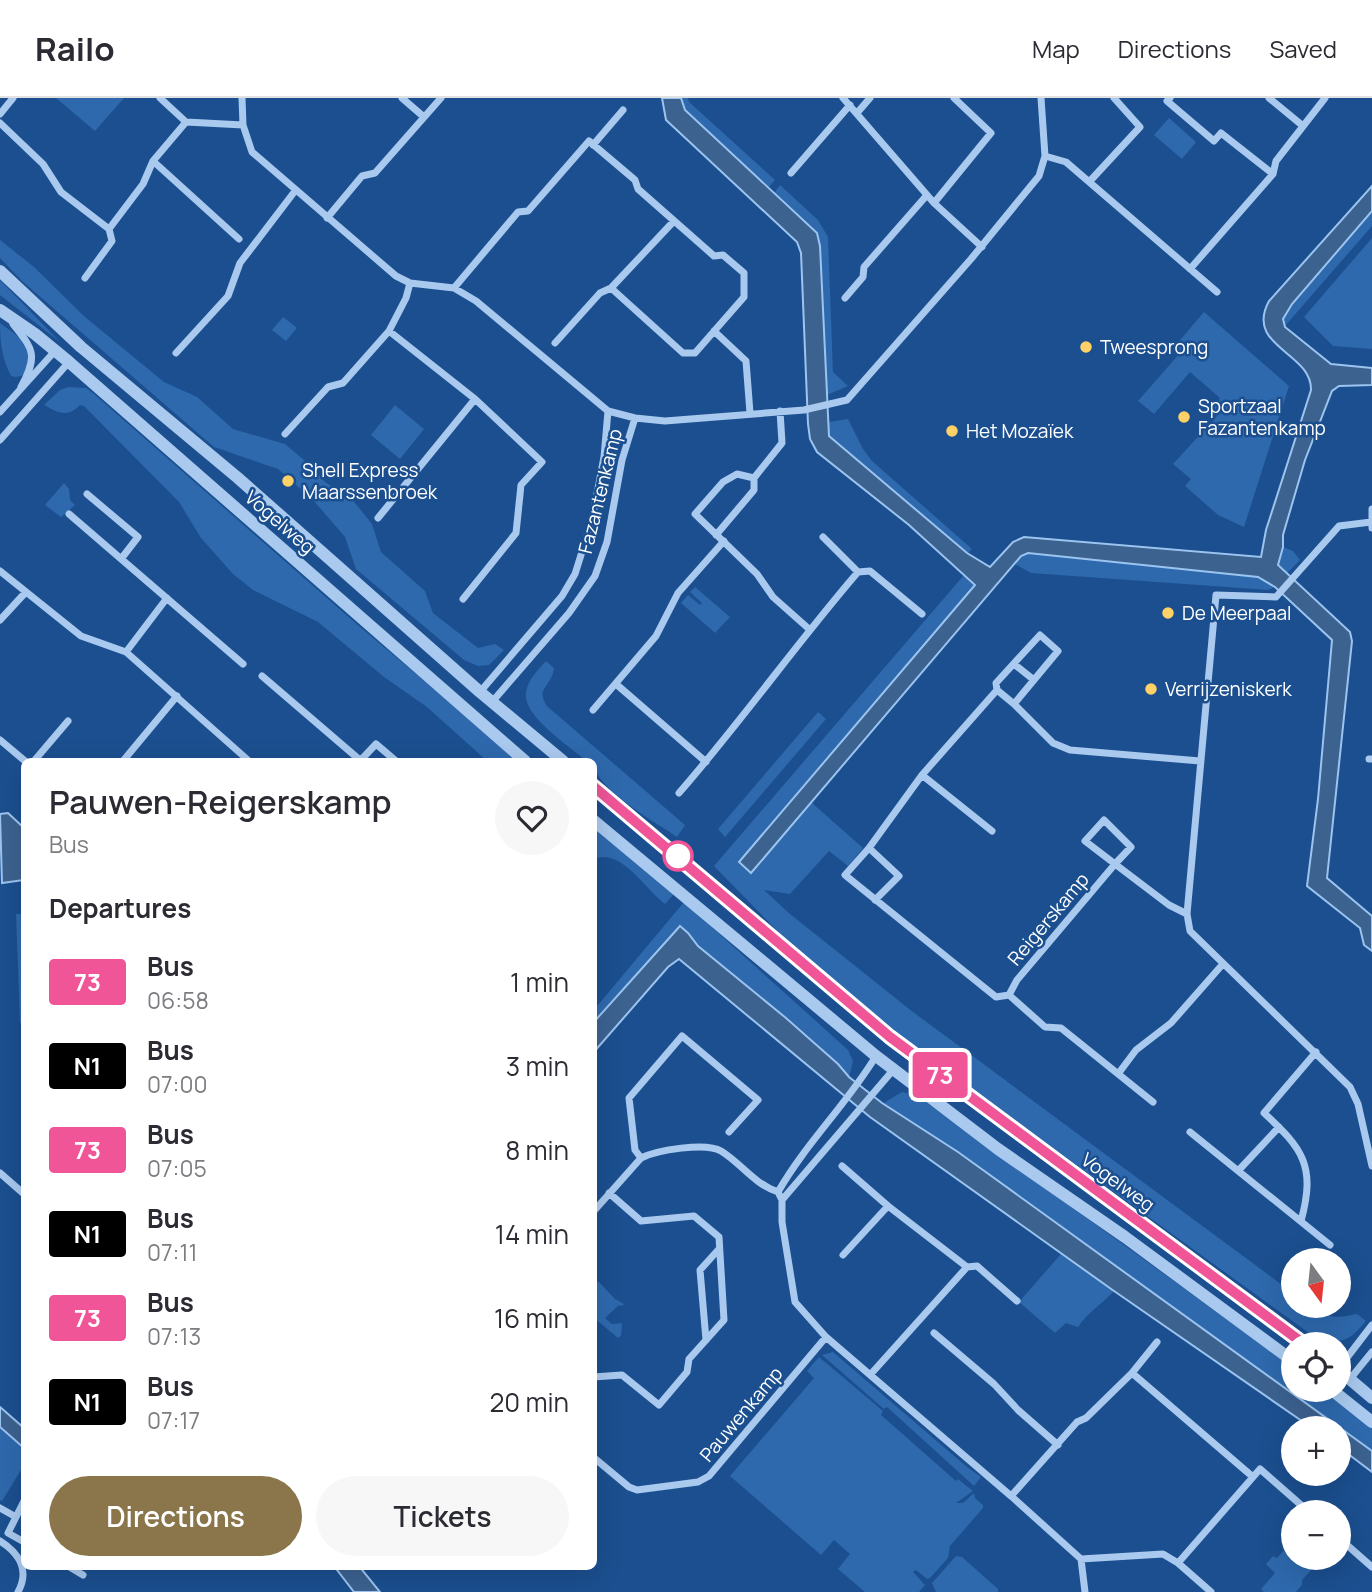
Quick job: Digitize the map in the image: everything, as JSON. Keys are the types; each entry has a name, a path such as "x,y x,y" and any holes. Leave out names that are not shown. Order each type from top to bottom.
{"street":[{"path":"0,114 13,98"},
{"path":"160,98 186,122 243,125"},
{"name":"Fazantenkamp","path":"243,98 243,125 252,152 396,276 410,283 454,288 476,301 608,411 635,418 665,421 804,410 847,400 982,247 1039,176 1045,156 1041,98"},
{"path":"402,98 424,117"},
{"path":"327,218 362,176 375,173 441,98"},
{"path":"843,98 934,203 982,247"},
{"path":"857,113 870,98"},
{"path":"934,203 991,133 954,98"},
{"path":"1090,181 1140,127 1114,98"},
{"path":"1170,98 1167,101 1214,141 1221,133 1273,174"},
{"path":"1269,98 1303,126"},
{"path":"1190,269 1273,174 1276,161 1325,98"},
{"path":"791,173 849,105"},
{"path":"593,145 623,110"},
{"path":"109,229 143,184 153,161 186,122"},
{"path":"0,123 43,164 61,192 109,229 112,241 85,278"},
{"path":"454,288 518,212 528,211 589,141 635,180 638,189 673,222 714,256 723,254 744,273 744,297 695,353 683,353 611,288"},
{"path":"1045,156 1066,162 1217,292"},
{"path":"153,161 239,239"},
{"path":"176,353 228,296 240,263 295,191"},
{"path":"845,298 863,277 864,267 927,195"},
{"path":"555,343 600,293 611,288 673,222"},
{"name":"Vogelweg","path":"0,271 81,347 238,478 480,692 559,758"},
{"path":"285,434 328,387 343,383 389,331 406,299 410,283"},
{"path":"3,312 29,344 33,355 31,370 22,387"},
{"name":"Vogelweg","path":"3,312 69,362 521,758"},
{"path":"389,331 475,399 542,462 521,485 516,533 463,599"},
{"path":"714,331 746,361 750,413"},
{"path":"0,412 68,334"},
{"path":"0,440 81,347"},
{"path":"378,518 475,399"},
{"name":"Fazantenkamp","path":"480,692 562,596 575,574 592,520 604,457 608,411"},
{"path":"716,534 754,490 754,478 782,443 780,411"},
{"name":"Fazantenkamp","path":"492,702 569,613 594,576 607,542 622,460 635,418"},
{"path":"754,478 737,474 723,481 695,513 765,581 773,597 809,629"},
{"path":"87,494 138,537 121,559"},
{"path":"1372,509 1371,525 1339,526 1276,597 1216,595 1187,914 1191,931 1222,965 1350,1087 1358,1104 1372,1166"},
{"path":"69,514 243,664"},
{"path":"823,537 858,572"},
{"path":"593,710 656,636 678,593 724,541"},
{"path":"0,570 81,636 126,652 245,758"},
{"path":"679,793 809,629 858,572 870,571 922,614"},
{"path":"0,620 25,593"},
{"path":"126,652 167,598"},
{"path":"0,607 7,612"},
{"name":"Reigerskamp","path":"1009,995 996,997 845,875 869,848 922,775 997,690 996,683 1040,635 1058,651 1014,704"},
{"path":"1014,664 1034,680"},
{"path":"262,676 358,758"},
{"path":"616,684 706,762"},
{"path":"997,690 1053,743 1070,750 1200,761"},
{"path":"465,710 480,692"},
{"path":"127,758 177,696"},
{"path":"477,720 492,702"},
{"path":"37,758 68,721"},
{"path":"0,740 21,758"},
{"path":"364,758 376,744 392,758"},
{"path":"922,775 992,831"},
{"name":"Vogelweg","path":"597,789 908,1052 1288,1332"},
{"name":"Reigerskamp","path":"1009,995 1017,980 1115,864 1131,847 1104,820 1085,841 1115,864 1169,905 1187,914"},
{"name":"Vogelweg","path":"597,823 876,1056 998,1149 1125,1237 1281,1352"},
{"path":"869,848 899,876 875,900"},
{"path":"1118,1074 1136,1051 1171,1023 1222,965"},
{"name":"Reigerskamp","path":"1009,995 1045,1027 1061,1028 1153,1102"},
{"path":"641,1158 635,1150 629,1098 682,1035 758,1100 729,1132"},
{"path":"890,1037 841,1108 790,1171 780,1196 794,1302 826,1337 1081,1559 1085,1592"},
{"path":"780,1196 853,1119 908,1052"},
{"path":"1301,1221 1308,1197 1303,1157 1295,1143 1264,1113 1316,1052"},
{"path":"1238,1171 1279,1127"},
{"path":"1190,1132 1330,1245"},
{"path":"597,1207 641,1158 652,1153 702,1147 716,1149 761,1185 780,1196"},
{"path":"842,1166 888,1206 967,1267"},
{"path":"0,1174 21,1192"},
{"path":"597,1377 622,1375 659,1405 687,1372 689,1359 724,1320 719,1237 694,1216 641,1221 609,1193"},
{"path":"843,1255 888,1206"},
{"path":"706,1339 700,1270 719,1249"},
{"path":"870,1375 967,1267 977,1266 1017,1301"},
{"path":"1351,1353 1372,1325"},
{"path":"933,1333 994,1384 1018,1410 1058,1445"},
{"name":"Pauwenkamp","path":"597,1460 629,1487 637,1490 698,1482 709,1476 826,1337"},
{"path":"1011,1496 1077,1422 1086,1418 1132,1373 1157,1342"},
{"path":"1351,1377 1372,1352"},
{"path":"1132,1373 1253,1476"},
{"path":"1351,1381 1372,1398"},
{"path":"1347,1402 1372,1422"},
{"path":"1178,1563 1261,1469 1296,1500"},
{"path":"21,1507 8,1532 21,1540"},
{"path":"0,1508 16,1517"},
{"path":"0,1541 17,1555 21,1562"},
{"path":"1351,1549 1372,1567"},
{"path":"1081,1559 1163,1554 1178,1563 1211,1592"},
{"path":"18,1592 23,1570"},
{"path":"76,1570 83,1574"}],"shaded area":[{"path":"56,98 124,98 95,131"},
{"path":"662,98 681,98 685,110 817,233 820,246 829,436 967,553 990,567 1013,542 1024,537 1261,557 1266,530 1311,390 1308,377 1301,367 1265,329 1264,316 1269,301 1372,186 1372,211 1292,304 1283,319 1285,327 1331,364 1372,368 1372,385 1339,386 1332,391 1305,460 1283,535 1278,565 1350,632 1352,641 1327,878 1372,916 1372,951 1364,945 1360,928 1307,886 1318,799 1332,640 1275,587 1258,577 1028,553 1021,556 751,873 739,862 975,585 909,525 817,452 810,439 808,424 801,253 797,242 666,120"},
{"path":"681,98 688,98 689,102 775,180 768,188 685,110"},
{"path":"1169,118 1196,142 1182,159 1154,135"},
{"path":"780,185 818,220 828,237 833,372 848,386 827,395 820,246 817,233 774,193"},
{"path":"1372,211 1372,226 1285,326 1283,319 1291,304"},
{"path":"1372,238 1372,349 1333,346 1304,317"},
{"path":"0,240 34,267 85,317 164,382 197,397 233,429 285,444 325,482 351,498 372,524 381,552 425,591 433,613 478,648 495,644 504,650 489,665 478,666 464,660 356,569 345,537 313,500 278,469 214,447 22,281 0,258"},
{"path":"0,280 60,342 0,295"},
{"path":"1204,312 1289,386 1244,527 1218,515 1185,486 1191,479 1173,464 1217,416 1210,410 1220,398 1190,372 1154,414 1138,401 1180,353 1175,346"},
{"path":"283,317 297,328 286,341 272,330"},
{"path":"0,323 25,344 28,356 25,375 11,376 2,350"},
{"path":"68,387 86,388 94,394 360,627 516,758 484,758 427,707 384,677 318,622 253,590 233,574 201,538 179,502 84,406 80,405 71,412 63,413 44,405 60,390"},
{"path":"395,405 424,429 400,459 371,435"},
{"path":"848,419 872,461 972,549 968,553 829,436 828,422"},
{"path":"64,483 69,489 70,500 75,505 61,517 45,505"},
{"path":"1283,547 1293,551 1300,560 1286,574 1278,565"},
{"path":"1028,553 1258,577 1275,587 1268,590 1031,573 1015,564 1021,556"},
{"path":"964,575 975,585 739,862 751,873 811,802 863,848 848,866 829,851 790,894 764,890 913,1012 1281,1284 1281,1313 925,1055 793,947 714,866"},
{"path":"695,587 730,617 715,633 681,603 688,595 700,605 702,603 690,592"},
{"path":"546,661 554,668 543,691 548,707 685,825 677,837 614,793 597,773 597,758 582,758 546,728 530,708 526,698 532,677"},
{"path":"818,712 826,719 725,837 718,829"},
{"path":"8,813 21,825 21,880 2,883 0,814"},
{"path":"597,827 674,894 665,904 632,871 608,857 597,858"},
{"path":"684,902 848,1050 853,1061 849,1077 814,1041 698,946 680,926 597,1019 597,1006"},
{"path":"16,914 21,914 20,1023"},
{"path":"680,926 698,946 786,1018 849,1077 882,1103 958,1152 1281,1385 1281,1402 1304,1402 1324,1416 1295,1416 1114,1291 870,1117 679,959 668,967 597,1048 597,1019"},
{"path":"902,1092 916,1095 1281,1359 1281,1385 958,1152 882,1104"},
{"path":"1061,1254 1114,1291 1078,1327 1066,1323 1055,1333 1019,1302"},
{"path":"597,1282 624,1304 619,1305 605,1318 612,1324 622,1323 621,1336 618,1338 597,1320"},
{"path":"1357,1314 1366,1321 1351,1336 1351,1332 1308,1332 1288,1318 1351,1318 1351,1315"},
{"path":"833,1352 981,1477 974,1486 887,1407 884,1409 822,1355"},
{"path":"819,1357 883,1411 881,1415 956,1481 958,1479 973,1491 956,1503 963,1503 974,1493 975,1498 983,1505 950,1546 948,1558 930,1578 927,1579 916,1570 913,1572 925,1585 919,1592 865,1592 838,1569 850,1554 834,1540 821,1555 730,1476 814,1378 807,1371"},
{"path":"1304,1402 1339,1402 1372,1427 1372,1451 1351,1436 1351,1416 1324,1416"},
{"path":"0,1407 21,1425 21,1445 0,1427"},
{"path":"0,1427 21,1445 21,1470 2,1501"},
{"path":"1351,1436 1372,1451 1372,1472 1351,1456"},
{"path":"1281,1554 1281,1570 1311,1570 1296,1592 1264,1592 1261,1589 1275,1573 1266,1564 1273,1556 1277,1558"},
{"path":"956,1556 962,1557 998,1589 998,1592 936,1592 932,1583"},
{"path":"337,1570 362,1570 380,1592 354,1592"}],"bus line":[{"name":"73","path":"597,789 908,1052 1288,1332"}],"place":[{"name":"Tweesprong","path":"1086,347"},
{"name":"Sportzaal Fazantenkamp","path":"1184,417"},
{"name":"Het Mozaïek","path":"952,431"},
{"name":"Shell Express Maarssenbroek","path":"288,481"},
{"name":"De Meerpaal","path":"1168,613"},
{"name":"Verrijzeniskerk","path":"1151,689"}]}
